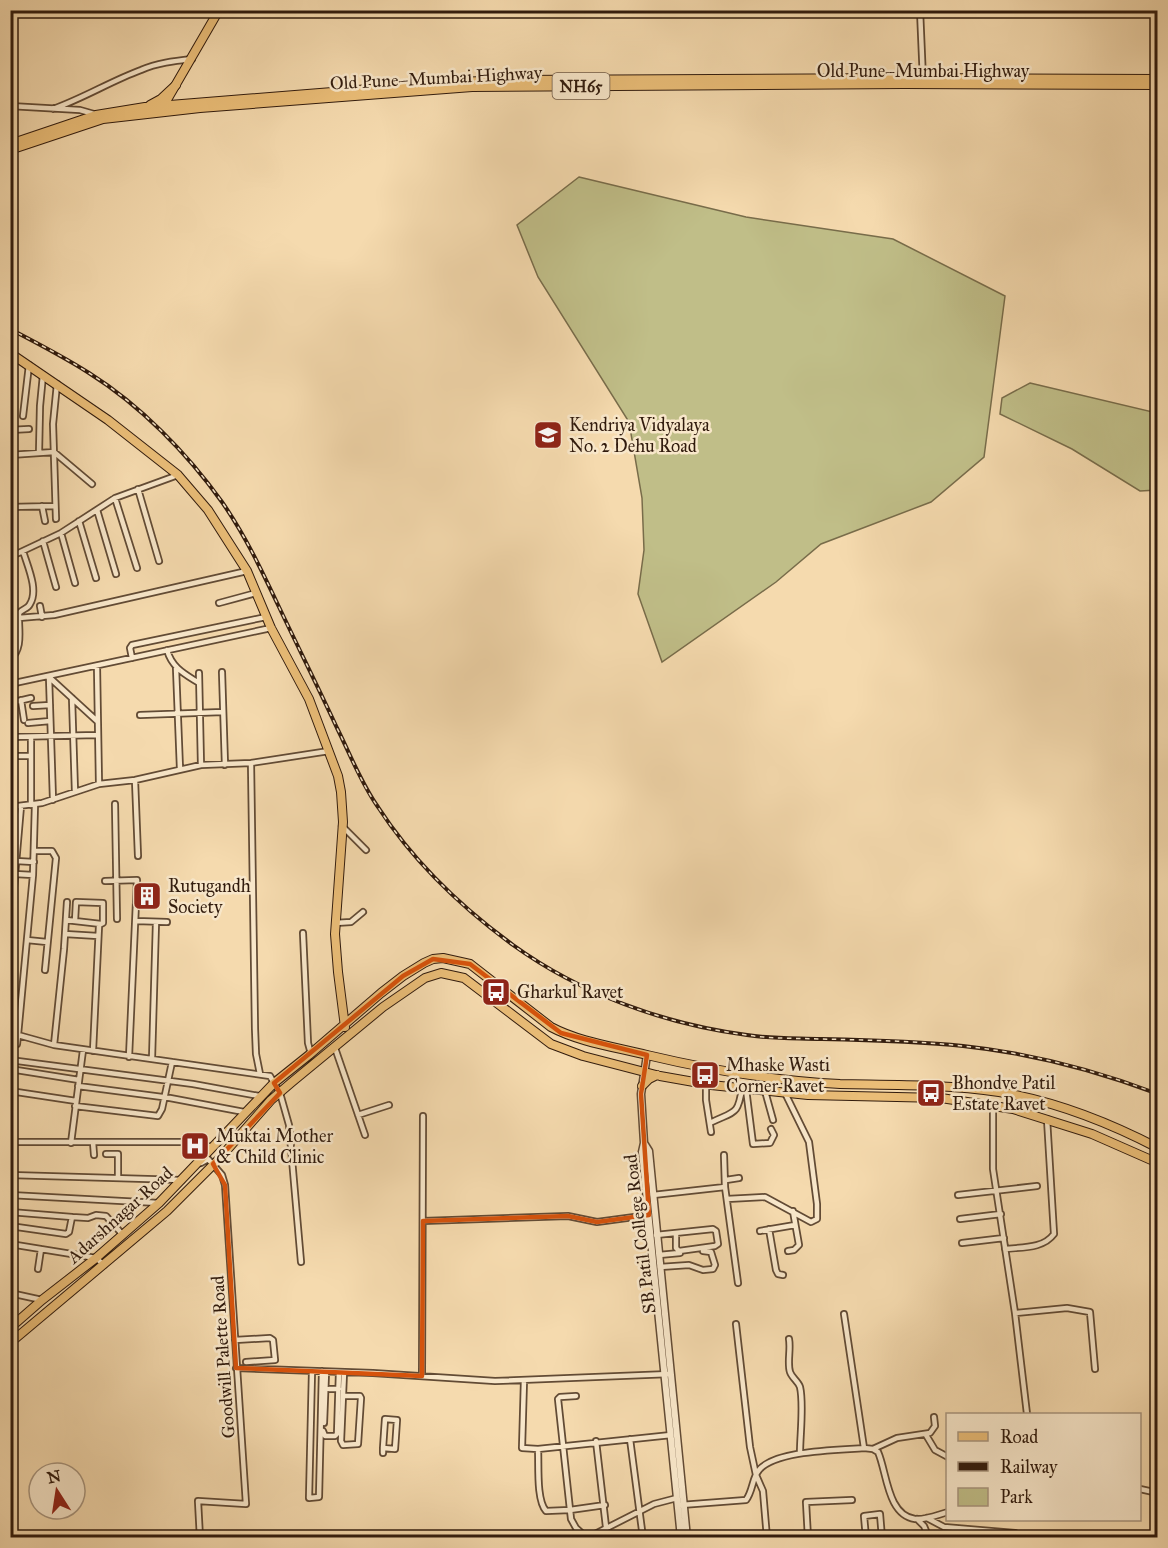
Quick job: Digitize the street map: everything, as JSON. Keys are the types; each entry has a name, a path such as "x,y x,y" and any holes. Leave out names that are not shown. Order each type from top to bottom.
{"main road":[{"path":"164,108 219,10"},
{"name":"Old Pune–Mumbai Highway","path":"10,144 100,117 146,107 164,108 471,87 1158,79"},
{"name":"Old Pune–Mumbai Highway","path":"10,150 100,117 192,102 498,81 923,81 1158,85"},
{"path":"176,86 178,97 192,102"},
{"path":"146,107 161,99 176,86"},
{"path":"13,354 141,445 178,475 208,510 247,571 271,628 309,699 338,776 342,826 336,923 338,972 347,1037"},
{"name":"Adarshnagar Road","path":"10,1328 159,1203 274,1083 403,976 433,959 443,958 470,964 550,1027 561,1033 678,1064 752,1076 838,1084 933,1085 978,1089 1026,1098 1125,1131 1158,1148"},
{"name":"Adarshnagar Road","path":"10,1343 167,1211 280,1093 383,1007 425,978 441,973 464,978 474,984 551,1044 583,1056 643,1072 706,1084 785,1093 941,1098 993,1105 1092,1134 1158,1163"},
{"path":"642,1086 649,1078 657,1075"}],"street":[{"path":"920,10 923,81"},
{"path":"53,109 160,63 192,59"},
{"path":"10,106 80,110 100,117"},
{"path":"10,385 13,354"},
{"path":"23,416 28,365"},
{"path":"39,453 43,375"},
{"path":"56,519 54,408 57,384"},
{"path":"10,430 29,429"},
{"path":"10,455 54,452 92,484"},
{"path":"10,538 12,551 23,551 61,533 116,498 178,475"},
{"path":"138,489 159,561"},
{"path":"116,498 137,568"},
{"path":"42,506 45,521"},
{"path":"10,507 55,506"},
{"path":"97,510 116,574"},
{"path":"79,521 96,578"},
{"path":"61,533 75,583"},
{"path":"43,541 56,587"},
{"path":"10,660 16,655 19,646 20,611 31,603 33,591 23,551"},
{"path":"19,618 42,617 247,571"},
{"path":"219,603 256,593"},
{"path":"40,606 42,617"},
{"path":"132,658 131,646 266,617"},
{"path":"10,684 271,628"},
{"path":"144,643 147,655"},
{"path":"167,650 171,661 177,668 200,683"},
{"path":"97,666 99,784"},
{"path":"177,668 180,769"},
{"path":"199,672 201,765"},
{"path":"222,672 225,765"},
{"path":"49,677 97,720"},
{"path":"49,677 53,800"},
{"path":"11,703 31,698"},
{"path":"72,698 75,792"},
{"path":"21,700 26,722 50,721"},
{"path":"33,706 50,705"},
{"path":"140,715 223,712"},
{"path":"10,737 97,735"},
{"path":"10,1043 17,1044 34,862 31,737"},
{"path":"10,807 53,800 99,784 135,780 201,765 251,763 329,751"},
{"path":"10,759 15,756 31,756"},
{"path":"251,763 255,1029 260,1074"},
{"path":"135,780 138,856"},
{"path":"115,804 117,919"},
{"path":"14,886 21,806"},
{"path":"342,826 366,850"},
{"path":"34,851 52,851 56,858 45,970"},
{"path":"16,861 34,862"},
{"path":"15,874 33,875"},
{"path":"105,880 137,880 129,1057"},
{"path":"54,1045 67,902"},
{"path":"66,920 75,921 103,923 103,903 76,902 75,921"},
{"path":"336,923 351,922 363,912"},
{"path":"136,921 167,922"},
{"path":"152,1059 156,922"},
{"path":"93,1051 99,926"},
{"path":"303,933 308,1043 311,1054"},
{"path":"65,934 98,936"},
{"path":"27,940 47,942"},
{"path":"10,1033 83,1050 270,1076 280,1093 289,1125 301,1262"},
{"path":"335,1048 365,1135"},
{"path":"71,1143 83,1050"},
{"path":"644,1143 642,1086 647,1055"},
{"path":"10,1060 260,1096"},
{"path":"10,1091 155,1116 161,1112 172,1062"},
{"path":"10,1069 79,1080"},
{"path":"706,1084 711,1132"},
{"path":"78,1086 165,1097 244,1112"},
{"path":"712,1122 737,1110 744,1088"},
{"path":"744,1088 753,1144 770,1143 774,1135 771,1129"},
{"path":"765,1091 773,1120"},
{"path":"727,1199 765,1197 811,1222 815,1221 818,1216 810,1142 785,1093"},
{"path":"358,1115 389,1105"},
{"path":"993,1105 993,1169 1015,1313 1027,1413"},
{"path":"422,1376 423,1116"},
{"path":"1005,1249 1037,1246 1049,1240 1054,1234 1047,1119"},
{"path":"10,1142 182,1142 213,1147"},
{"path":"93,1142 94,1155"},
{"name":"SB Patil College Road","path":"644,1143 649,1151 657,1234 671,1435 687,1538"},
{"name":"SB Patil College Road","path":"644,1143 642,1152 667,1374 680,1503 681,1538"},
{"path":"106,1154 118,1154 118,1178"},
{"path":"724,1155 725,1187 738,1283"},
{"path":"196,1165 208,1159 216,1161"},
{"name":"Goodwill Palette Road","path":"200,1538 198,1501 246,1504 225,1185 216,1161"},
{"path":"10,1175 183,1180"},
{"path":"726,1180 739,1178"},
{"path":"958,1195 1037,1186"},
{"path":"653,1195 725,1187"},
{"path":"10,1195 159,1203"},
{"path":"788,1251 794,1250 799,1245 793,1211"},
{"path":"10,1212 88,1218 96,1215 106,1216 123,1235"},
{"path":"960,1219 1000,1214"},
{"path":"423,1221 568,1216 597,1222 649,1215"},
{"path":"10,1226 66,1234 69,1232 72,1217"},
{"path":"760,1231 795,1225"},
{"path":"657,1234 715,1229 718,1244 679,1251 676,1248 676,1233"},
{"path":"770,1229 776,1270 778,1274 783,1275"},
{"path":"962,1243 1004,1238"},
{"path":"10,1244 96,1258 104,1265"},
{"path":"38,1269 41,1249"},
{"path":"658,1255 709,1251 715,1265 713,1269 706,1270 689,1265 660,1267"},
{"path":"10,1293 42,1300"},
{"path":"1015,1313 1068,1308 1090,1312 1095,1369"},
{"path":"844,1314 864,1448"},
{"path":"736,1324 750,1447 756,1474 763,1491 767,1538"},
{"path":"235,1341 270,1338 273,1340 275,1360 246,1362"},
{"path":"789,1339 791,1355 789,1369 792,1377 798,1383 801,1396 800,1453"},
{"path":"236,1368 464,1380 667,1374"},
{"path":"312,1371 309,1498 319,1497 324,1372"},
{"path":"324,1372 323,1434 335,1436 342,1372"},
{"path":"342,1372 341,1443 356,1445 360,1437 361,1398 360,1396 343,1396"},
{"path":"524,1380 522,1448 538,1449 596,1441 671,1435"},
{"path":"312,1383 322,1383"},
{"path":"328,1389 339,1389"},
{"path":"576,1396 558,1399 570,1510 573,1523 587,1538 654,1504 746,1500 756,1474 762,1467 784,1457 800,1453 864,1448 878,1452 897,1507 909,1517 927,1518 946,1513"},
{"path":"873,1449 897,1438 926,1435 933,1430 934,1418"},
{"path":"385,1419 396,1420 395,1449 383,1451 385,1419"},
{"path":"926,1435 935,1450 946,1455"},
{"path":"630,1439 643,1538"},
{"path":"596,1441 606,1527"},
{"path":"538,1449 543,1509 548,1512 605,1505"},
{"path":"1141,1489 1158,1493"},
{"path":"808,1538 806,1502 852,1500"},
{"path":"866,1538 864,1516 879,1514 882,1538"},
{"path":"927,1518 939,1526 950,1528 1015,1533"},
{"path":"917,1519 924,1526 929,1538"},
{"path":"949,1538 950,1528"},
{"path":"260,1538 264,1534 277,1538"},
{"path":"518,1538 524,1535 533,1538"}],"highlighted area":[{"path":"433,959 470,964 561,1033 647,1055 641,1094 649,1215 597,1222 568,1216 423,1221 422,1376 236,1368 225,1185 213,1164 280,1093 274,1083 403,976"}],"green space":[{"path":"579,177 746,217 893,239 1005,296 984,457 931,502 821,544 776,582 662,662 638,594 644,550 642,498 629,422 538,277 517,225"},
{"path":"1030,383 1157,413 1157,490 1140,491 1072,449 1000,414 1002,398"}],"railway":[{"path":"10,329 70,361 108,386 162,431 194,466 222,502 246,540 372,798 407,846 439,882 513,945 539,962 595,992 654,1015 685,1023 765,1037 910,1042 988,1049 1062,1064 1110,1077 1158,1094"}],"place":[{"name":"Kendriya Vidyalaya No. 2 Dehu Road","path":"548,435"},
{"name":"Rutugandh Society","path":"147,896"},
{"name":"Gharkul Ravet","path":"496,992"},
{"name":"Mhaske Wasti Corner Ravet","path":"705,1075"},
{"name":"Bhondve Patil Estate Ravet","path":"931,1093"},
{"name":"Muktai Mother & Child Clinic","path":"195,1146"}]}
